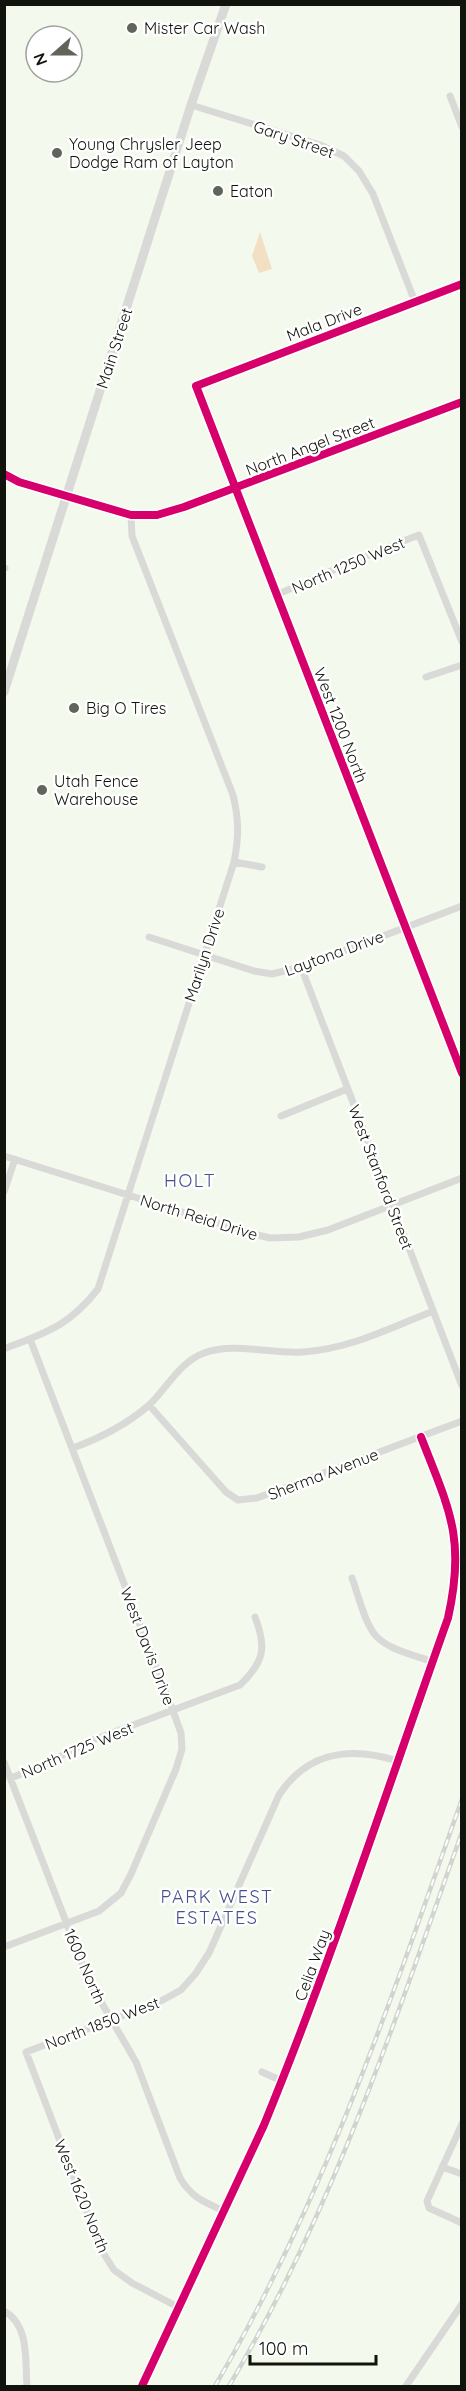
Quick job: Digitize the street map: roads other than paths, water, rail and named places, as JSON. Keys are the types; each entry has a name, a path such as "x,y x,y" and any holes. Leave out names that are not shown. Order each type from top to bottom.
{"main road":[{"name":"Main Street","path":"4,692 191,105 226,4"}],"street":[{"path":"450,96 462,127"},
{"name":"Gary Street","path":"191,105 320,145 344,156 359,171 373,194 415,302"},
{"name":"Mala Drive","path":"196,386 462,284"},
{"name":"West 1200 North","path":"196,386 462,1073"},
{"name":"North Angel Street","path":"4,474 19,482 131,515 165,514 462,402"},
{"name":"Marilyn Drive","path":"4,1349 57,1328 71,1319 98,1289 238,844 239,818 233,795 132,536 131,515"},
{"name":"North 1250 West","path":"276,595 352,561 420,535 462,642"},
{"path":"426,678 462,664"},
{"path":"234,862 262,867"},
{"name":"Laytona Drive","path":"149,937 254,971 272,974 301,967 462,906"},
{"name":"West Stanford Street","path":"301,967 462,1386"},
{"path":"281,1116 347,1089"},
{"name":"North Reid Drive","path":"4,1155 270,1238 299,1237 328,1230 462,1178"},
{"path":"4,1192 15,1159"},
{"path":"73,1448 110,1432 149,1405 186,1364 200,1354 229,1348 277,1352 328,1350 353,1343 433,1311"},
{"name":"West Davis Drive","path":"4,1947 99,1911 121,1893 177,1769 182,1749 181,1733 173,1711 30,1339"},
{"name":"Sherma Avenue","path":"149,1405 226,1492 238,1500 257,1498 462,1421"},
{"name":"Celia Way","path":"142,2386 282,2081 312,2005 448,1618 455,1589 459,1536 422,1437"},
{"path":"352,1578 371,1630 377,1638 433,1662"},
{"name":"North 1725 West","path":"11,1779 46,1764 85,1743 240,1685 254,1672 262,1656 262,1636 255,1617"},
{"name":"North 1850 West","path":"26,2052 159,2002 181,1990 209,1953 279,1795 290,1779 306,1765 343,1753 364,1753 398,1761"},
{"name":"1600 North","path":"4,1762 89,1981 136,2062 180,2178 189,2192 224,2211"},
{"name":"West 1620 North","path":"26,2052 102,2251 114,2270 132,2283 178,2307"},
{"path":"262,2072 282,2081"},
{"path":"462,2124 427,2201 429,2208 462,2223"},
{"path":"442,2167 462,2174"},
{"path":"406,2386 462,2304"},
{"path":"4,2312 18,2321 22,2332 27,2386"}],"railway":[{"path":"215,2386 254,2316 322,2172 381,2025 462,1799"},
{"path":"229,2386 266,2320 330,2185 386,2045 462,1832"}],"place":[{"name":"Mister Car Wash","path":"132,28"},
{"name":"Young Chrysler Jeep Dodge Ram of Layton","path":"57,153"},
{"name":"Eaton","path":"218,191"},
{"name":"Big O Tires","path":"74,708"},
{"name":"Utah Fence Warehouse","path":"42,790"}],"district":[{"name":"HOLT","path":"190,1180"},
{"name":"PARK WEST ESTATES","path":"217,1906"}]}
